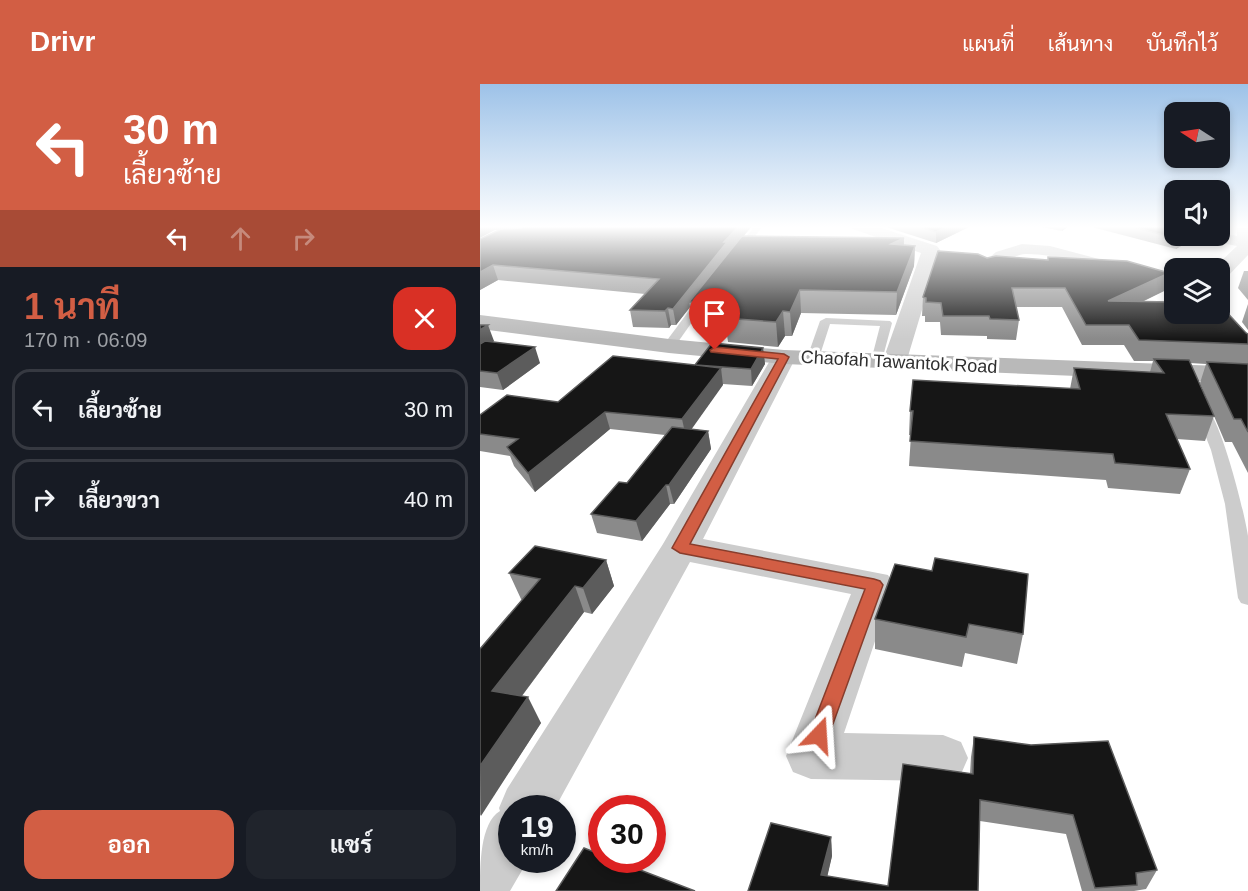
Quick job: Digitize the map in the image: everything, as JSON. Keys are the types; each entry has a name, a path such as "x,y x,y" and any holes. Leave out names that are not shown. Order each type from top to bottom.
{"main road":[{"name":"Chaofah Tawantok Road","path":"480,322 669,346 798,357 1248,375"}],"street":[{"path":"885,362 925,264"},
{"path":"986,268 992,264"},
{"path":"1096,264 1164,282"},
{"path":"534,795 680,548 798,357"},
{"path":"680,548 874,585 811,756 943,758"},
{"path":"480,887 498,857"}],"lane":[{"path":"1082,271 1101,265"},
{"path":"669,346 711,288"},
{"path":"798,357 826,321 886,323 885,362"},
{"path":"1187,374 1220,450 1234,504 1248,597"}],"building":[{"path":"480,264 710,264 673,309 668,308 665,311 630,310 659,279 493,265 480,272"},
{"path":"720,264 908,264 897,292 800,290 790,312 783,311 776,322 724,318 736,304 689,302"},
{"path":"934,264 1136,264 1164,272 1164,275 1108,301 1164,302 1164,324 1230,324 1230,316 1248,334 1248,344 1139,340 1129,325 1086,325 1065,288 1012,288 1019,320 990,319 989,316 943,316 941,303 926,302 926,298 923,297"},
{"path":"485,341 535,347 497,373 480,371 480,344"},
{"path":"712,343 763,348 751,369 696,365 721,368 682,419 605,412 528,473 507,447 518,439 480,434 480,415 507,395 558,402 613,356 695,365"},
{"path":"1154,359 1189,360 1214,416 1166,414 1190,469 1115,463 1113,454 910,441 913,380 1080,389 1074,368 1164,373"},
{"path":"1207,362 1248,364 1248,432 1241,419 1234,419"},
{"path":"672,427 708,431 669,485 666,485 636,521 591,514 619,482 627,483"},
{"path":"535,546 606,560 583,588 575,586 492,691 528,697 480,766 480,649 540,579 509,573"},
{"path":"935,558 1028,574 1023,634 969,624 966,637 875,619 895,564 932,571"},
{"path":"974,737 1031,745 1108,741 1157,870 1136,873 1137,885 1095,888 1073,815 980,800 978,891 748,891 771,823 831,837 821,875 888,886 903,764 973,774"},
{"path":"584,848 588,850 588,873 648,873 695,891 556,891 568,873 576,873 576,860"}],"route":[{"path":"715,350 784,357 680,548 874,585 819,735"}]}
